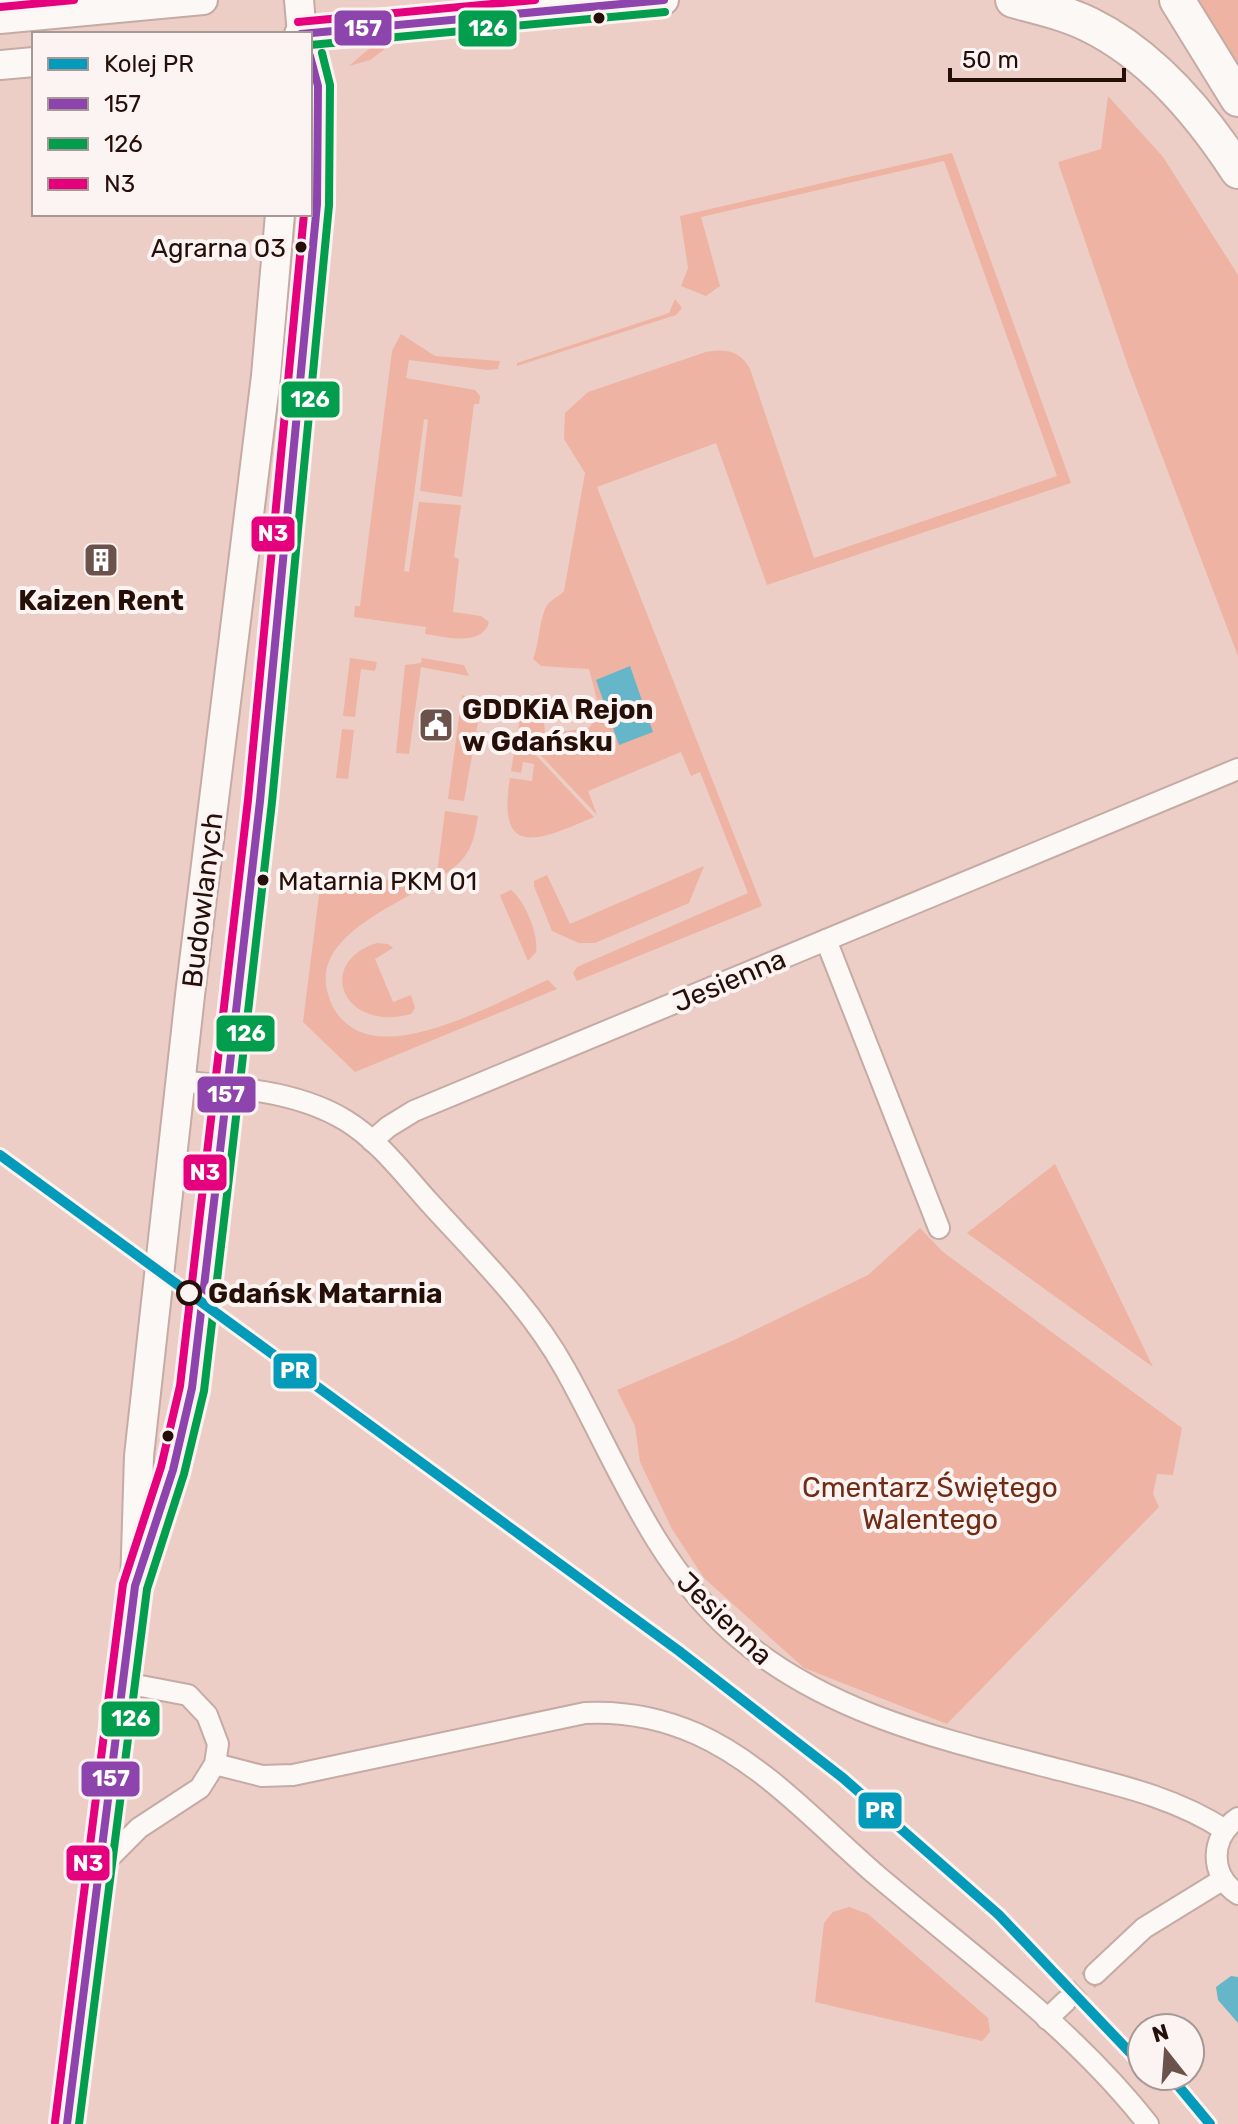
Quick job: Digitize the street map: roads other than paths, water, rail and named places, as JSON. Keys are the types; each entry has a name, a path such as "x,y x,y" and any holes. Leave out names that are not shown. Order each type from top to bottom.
{"highway":[{"path":"1013,0 1091,25 1124,47 1164,79 1193,108 1238,171"},
{"path":"1177,0 1238,99"}],"main road":[{"path":"0,19 203,0"},
{"path":"299,0 301,32"},
{"path":"312,33 664,0"},
{"path":"0,65 32,62"},
{"name":"Budowlanych","path":"135,1586 173,1470 192,1388 276,633 317,204 318,86 312,64"},
{"name":"Budowlanych","path":"67,2124 120,1682 135,1586 139,1456 266,376 280,216"},
{"path":"234,636 276,633"}],"street":[{"name":"Jesienna","path":"372,1141 414,1111 1238,769"},
{"path":"826,940 939,1228"},
{"name":"Jesienna","path":"181,1081 299,1099 346,1121 372,1141 508,1288 541,1331 677,1575 701,1602 761,1656 814,1688 892,1723 1144,1792 1231,1824"},
{"path":"97,1870 139,1828 200,1788 215,1764 218,1744 207,1715 188,1695 120,1682"},
{"path":"215,1764 248,1774 293,1775 585,1713 634,1714 698,1734 767,1779 1047,2019 1127,2098 1148,2124"},
{"path":"1231,1824 1216,1854 1222,1880 1238,1894"},
{"path":"1095,1974 1144,1928 1222,1880"},
{"path":"1047,2019 1066,2001"}],"water":[{"path":"630,666 653,732 619,745 596,680"},
{"path":"1231,1976 1238,1977 1238,2023 1218,2000 1216,1987"}],"tunnel":[{"path":"1066,2001 1095,1974"}],"rail line":[{"name":"PR","path":"0,1155 679,1651 843,1778 999,1915 1126,2048"},
{"name":"PR","path":"1183,2092 1210,2124"}],"place":[{"name":"Agrarna 03","path":"301,247"},
{"name":"Kaizen Rent","path":"101,560"},
{"name":"GDDKiA Rejon w Gdańsku","path":"436,725"},
{"name":"Matarnia PKM 01","path":"263,880"},
{"name":"Gdańsk Matarnia","path":"189,1293"}],"park label":[{"name":"Cmentarz Świętego Walentego","path":"930,1503"}]}
